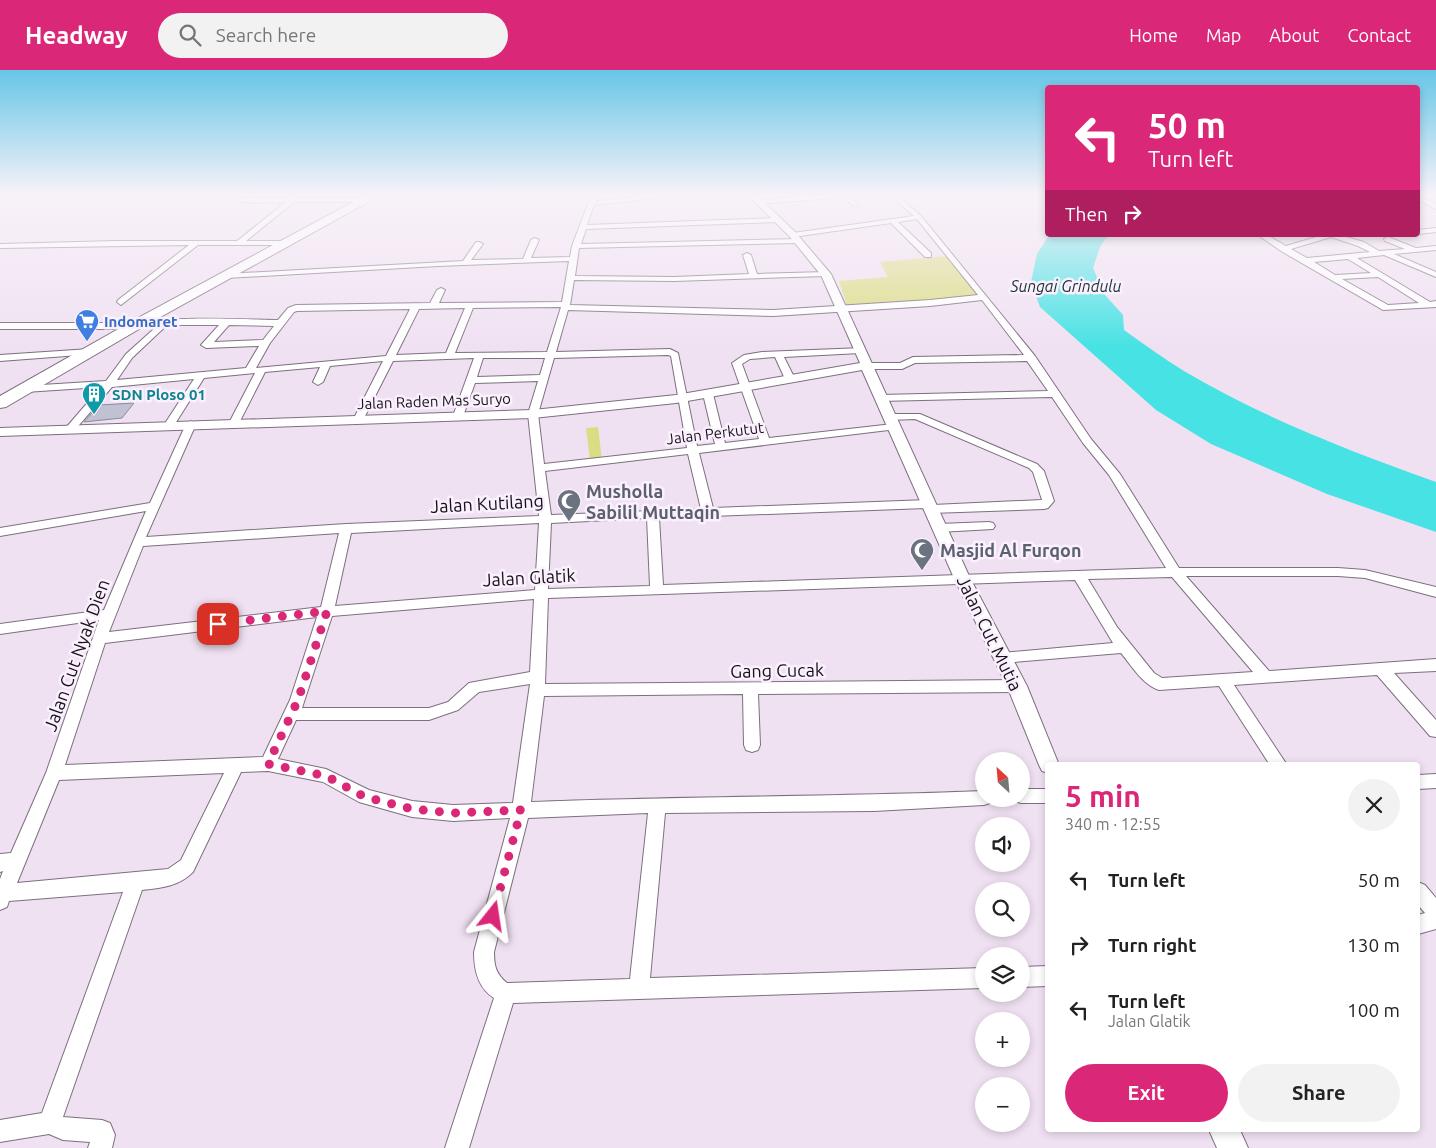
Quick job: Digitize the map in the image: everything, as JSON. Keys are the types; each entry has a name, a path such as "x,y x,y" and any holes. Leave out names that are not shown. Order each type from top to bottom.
{"highway":[{"path":"0,403 25,389 78,353 280,246"}],"street":[{"path":"121,302 192,246"},
{"path":"466,262 477,246"},
{"path":"526,261 532,246"},
{"path":"576,246 565,306 533,414 545,518 537,683 521,810 484,952 484,969 494,988 506,993 975,978"},
{"name":"Jalan Cut Mutia","path":"802,246 826,274 962,578 1016,686 1048,762"},
{"path":"918,246 928,256"},
{"path":"943,246 1032,358 1054,394 1087,441 1114,474 1175,572 1266,677"},
{"path":"1280,246 1386,308 1432,304"},
{"path":"1284,249 1294,246"},
{"path":"1366,246 1436,276"},
{"path":"1406,246 1418,251"},
{"path":"1305,261 1383,255 1436,248"},
{"path":"1329,249 1432,304"},
{"path":"747,255 754,277"},
{"path":"226,276 466,262 573,259"},
{"path":"1413,266 1436,265"},
{"path":"571,278 674,279 826,274"},
{"path":"1333,277 1380,275"},
{"path":"433,306 441,290"},
{"path":"250,370 266,342 280,323 291,310 296,308 565,306 774,313 930,303 985,297"},
{"path":"358,420 388,357 416,306"},
{"path":"450,355 470,306"},
{"path":"0,334 4,326 132,325 175,322 280,323"},
{"path":"226,323 206,345 266,342"},
{"path":"70,430 109,384 129,356 164,324"},
{"path":"765,442 738,363 741,360 747,357 778,354 860,350"},
{"path":"25,389 109,384 388,357 670,352 674,355 692,451 708,511"},
{"path":"0,358 78,353"},
{"path":"778,354 790,379"},
{"path":"458,416 480,355"},
{"path":"866,366 902,366 913,360 1032,358"},
{"path":"318,382 327,363"},
{"name":"Jalan Raden Mas Suryo","path":"0,432 191,424 533,414 612,407 681,398 866,366"},
{"path":"234,423 262,369"},
{"path":"169,425 201,375"},
{"path":"471,380 543,378"},
{"path":"708,394 721,448"},
{"path":"880,398 1054,394"},
{"path":"909,398 916,416"},
{"name":"Jalan Perkutut","path":"540,468 765,442 891,422 916,416"},
{"name":"Jalan Kutilang","path":"138,542 346,528 545,518 708,511 1044,504 1048,501 1038,471 1034,467 916,416"},
{"name":"Jalan Cut Nyak Dien","path":"2,897 8,862 54,772 99,638 138,542 191,424"},
{"path":"0,532 154,506"},
{"path":"653,514 657,590"},
{"path":"939,528 989,526"},
{"path":"268,764 298,700 327,611 346,528"},
{"name":"Jalan Glatik","path":"99,638 327,611 542,594 962,578 1175,572 1365,574 1436,592"},
{"path":"1079,575 1112,631 1149,677 1159,684 1436,666"},
{"path":"0,629 109,614"},
{"path":"1002,658 1125,647"},
{"path":"1382,670 1436,731"},
{"path":"1223,680 1277,762"},
{"name":"Gang Cucak","path":"292,714 429,714 452,706 474,688 482,685 537,683 750,689 1016,686"},
{"path":"750,689 752,745"},
{"path":"54,772 235,766 252,763 268,764 326,776 365,797 412,809 453,813 657,805 855,803 975,798"},
{"path":"2,897 168,878 179,874 187,866 235,766"},
{"path":"1420,782 1436,781"},
{"path":"1030,796 1045,796"},
{"path":"639,989 657,805"},
{"path":"50,1123 136,882"},
{"path":"1420,892 1436,912"},
{"path":"1420,924 1436,920"},
{"path":"1030,977 1045,976"},
{"path":"457,1148 506,993"},
{"path":"0,1132 50,1123 63,1129 102,1131 104,1135 100,1148"},
{"path":"1225,1132 1233,1148"}],"green space":[{"path":"947,256 978,296 847,306 839,281 888,277 880,262"},
{"path":"598,427 602,460 590,461 586,428"}],"water":[{"name":"Sungai Grindulu","path":"1042,246 1100,246 1093,268 1105,295 1123,315 1124,330 1176,366 1245,404 1339,446 1436,482 1436,532 1327,494 1211,444 1156,410 1040,307 1031,282 1037,254"}],"building":[{"name":"SDN Ploso 01","path":"134,403 122,418 84,422 99,405"}],"place":[{"name":"Indomaret","path":"87,342"},
{"name":"SDN Ploso 01","path":"94,415"},
{"name":"Musholla Sabilil Muttaqin","path":"569,522"},
{"name":"Masjid Al Furqon","path":"922,571"}],"route":[{"path":"218,624 327,611 298,700 268,764 326,776 365,797 412,809 453,813 521,810 493,916"}]}
